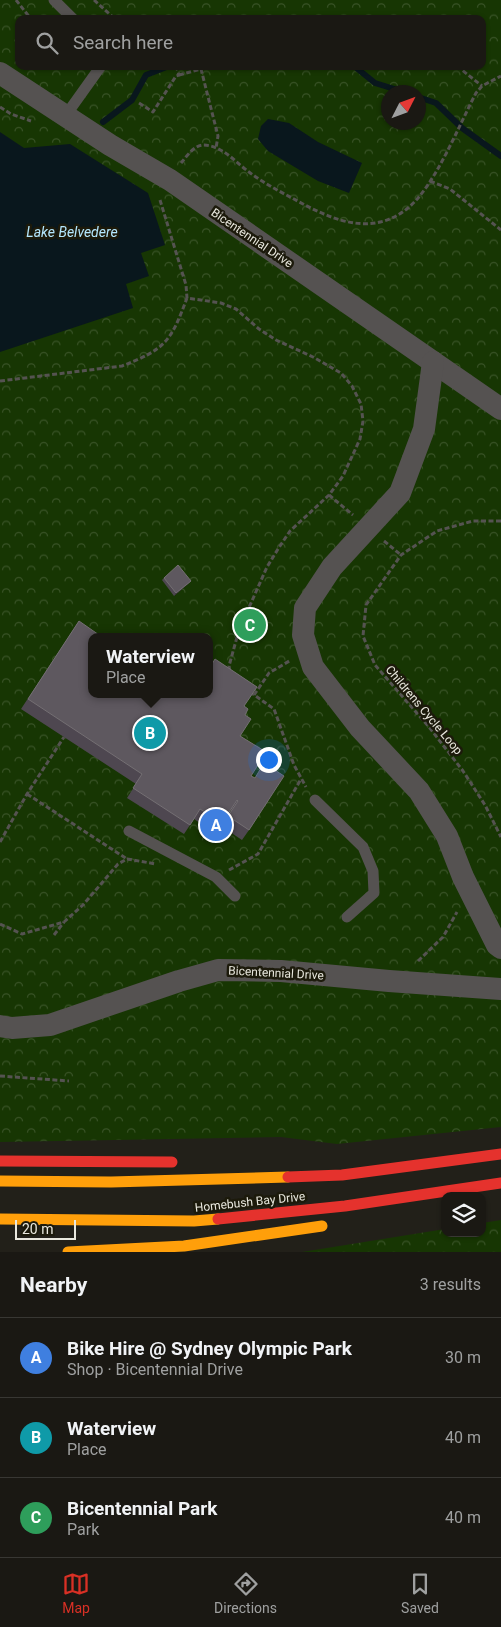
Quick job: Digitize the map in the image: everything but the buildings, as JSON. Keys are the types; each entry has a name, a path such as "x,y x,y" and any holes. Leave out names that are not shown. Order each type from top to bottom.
{"highway":[{"name":"Homebush Bay Drive","path":"0,1181 112,1182 342,1175 501,1154"},
{"path":"0,1161 186,1162"},
{"path":"314,1166 342,1175"},
{"name":"Homebush Bay Drive","path":"0,1219 194,1221 345,1206 501,1184"},
{"path":"68,1252 184,1246 329,1225"}],"street":[{"name":"Bicentennial Drive","path":"0,73 110,144 164,187 433,362 501,409"},
{"path":"433,362 424,429 400,493 332,567 305,608 303,635 313,666 360,728 419,791 447,836 463,877 497,945 501,948"},
{"name":"Bicentennial Drive","path":"0,1026 12,1028 50,1025 179,981 218,970 281,971 501,989"}],"lane":[{"path":"54,0 69,15"},
{"path":"66,116 98,70"},
{"path":"316,800 362,847 372,871 374,893 346,917"},
{"path":"129,831 216,877 235,896"}],"path":[{"path":"16,0 28,15"},
{"path":"94,0 110,15"},
{"path":"177,70 179,75"},
{"path":"139,103 153,112 176,76 197,70"},
{"path":"201,70 218,136 216,148"},
{"path":"462,70 482,86"},
{"path":"0,382 122,366 157,350 170,338 187,298 186,285 164,187 191,151 198,146 205,145 224,151 249,173 316,211 338,220 376,223 389,220 399,215 420,195 430,181 476,93 482,86 501,76"},
{"path":"430,181 450,189 501,230"},
{"path":"187,298 221,303 236,309 259,329 276,340 342,373 352,386 361,404 363,421 360,439 343,476 329,495 290,531 267,567 239,630 229,666 231,679"},
{"name":"Childrens Cycle Loop","path":"501,521 473,521 437,531 401,555 366,605 363,636 375,665 429,727 463,771 485,805 501,837"},
{"path":"254,695 269,673 286,662 309,653"},
{"path":"246,690 274,709 294,765 301,779 316,800"},
{"path":"0,842 27,794 64,737"},
{"path":"216,877 258,854 301,779"},
{"path":"27,794 127,859 162,864 185,862"},
{"path":"54,935 118,864 127,859"},
{"path":"398,981 443,937 460,906 463,877"},
{"path":"0,924 22,934 64,922"},
{"path":"0,1076 68,1081"}],"green space":[{"path":"0,0 501,0 501,1127 337,1144 281,1137 0,1142"},
{"path":"501,1220 501,1252 302,1252 441,1230 441,1237 486,1237 486,1222"}],"water":[{"path":"268,119 289,123 318,142 362,163 349,193 318,181 268,151 258,139 261,126"},
{"name":"Lake Belvedere","path":"0,132 24,148 70,144 148,193 165,245 141,253 149,276 126,284 133,308 0,352"}],"waterway":[{"path":"103,122 132,100 146,75 159,70"},
{"path":"359,70 375,83 381,85"},
{"path":"426,100 436,103 462,128 501,156"}],"traffic: slow":[{"path":"0,1181 111,1182 288,1177"},
{"path":"0,1219 194,1221 218,1219"},
{"path":"68,1252 184,1246 322,1226"}],"traffic: jam":[{"path":"288,1177 342,1175 501,1154"},
{"path":"0,1161 172,1162"},
{"path":"218,1219 345,1206 501,1183"}],"place":[{"name":"Bicentennial Park","path":"250,625"},
{"name":"Waterview","path":"150,733"},
{"name":"Bike Hire @ Sydney Olympic Park","path":"216,825"}]}
